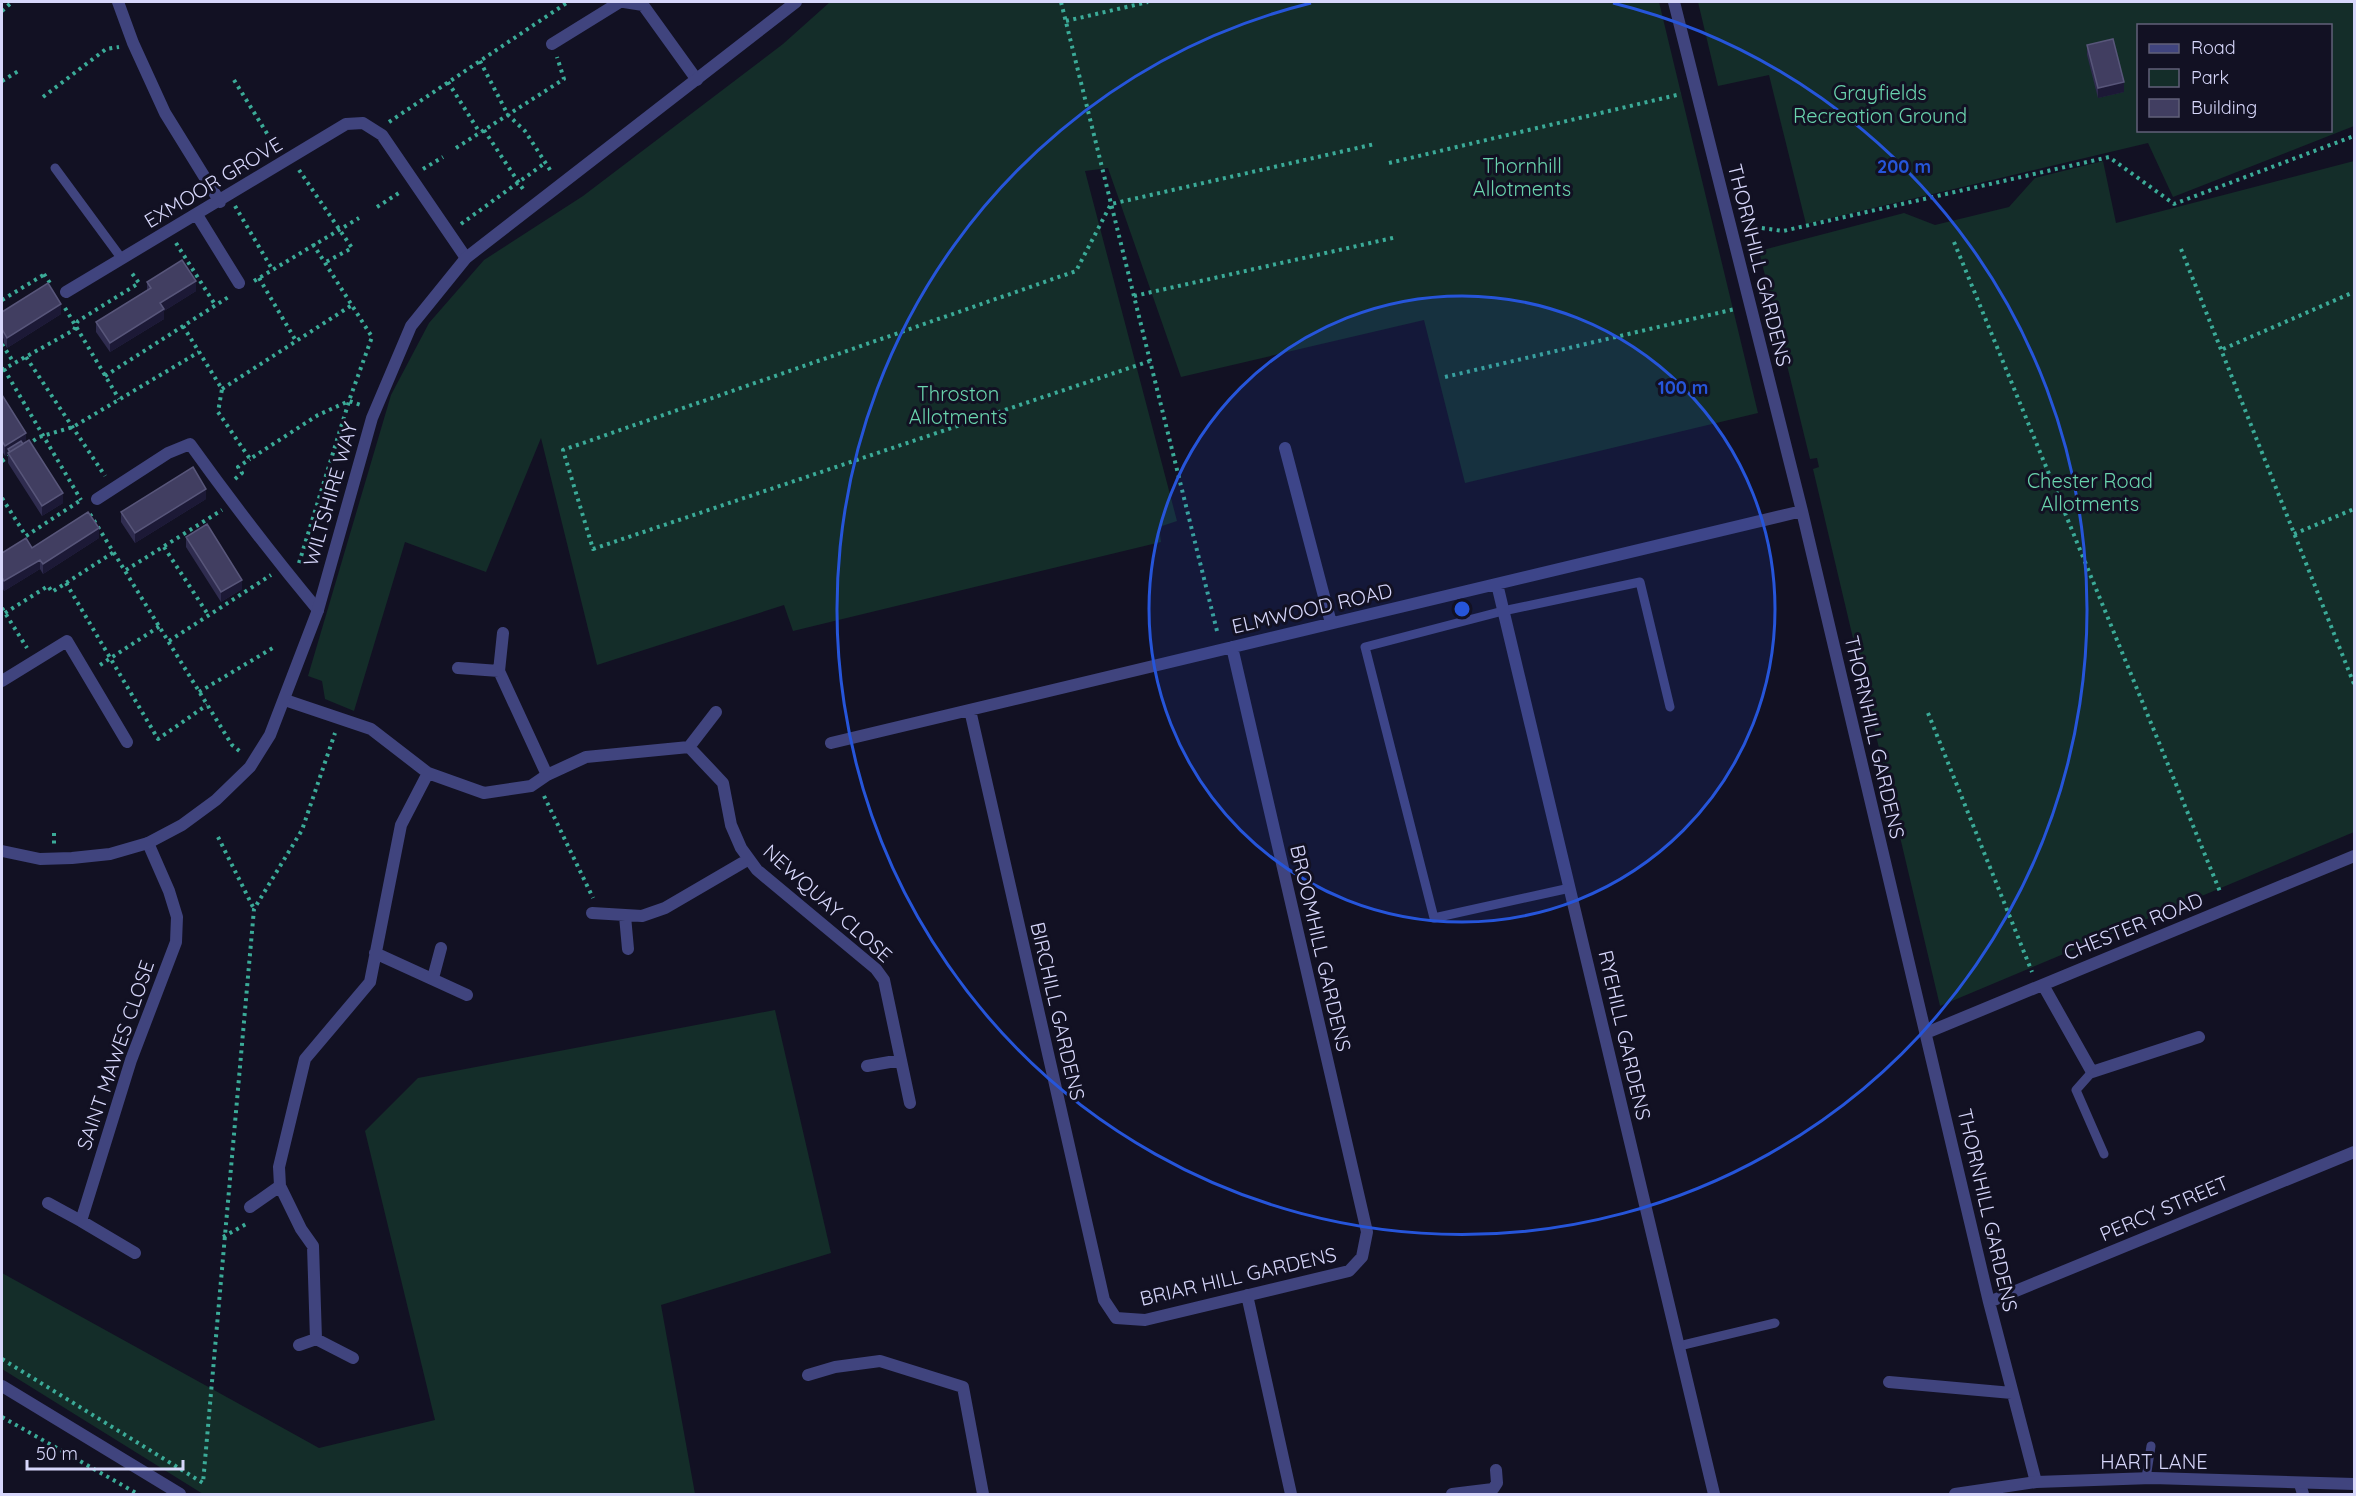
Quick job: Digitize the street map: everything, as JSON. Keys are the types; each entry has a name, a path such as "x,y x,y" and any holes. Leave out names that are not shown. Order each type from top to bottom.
{"street":[{"path":"118,2 132,43 165,113 220,202"},
{"path":"552,44 622,2 643,5 697,80"},
{"name":"WILTSHIRE WAY","path":"2,851 40,859 72,858 110,854 147,843 182,825 216,800 253,762 270,735 285,700 318,610 375,409 411,326 466,258 796,2"},
{"name":"THORNHILL GARDENS","path":"1674,2 1802,511 1989,1302 2036,1482"},
{"name":"EXMOOR GROVE","path":"60,294 220,202 346,124 363,123 379,134"},
{"path":"379,134 466,258"},
{"path":"197,215 243,286"},
{"path":"97,499 168,453 190,444 235,502 257,536 318,610"},
{"path":"1285,448 1331,623"},
{"name":"ELMWOOD ROAD","path":"831,743 1802,511"},
{"name":"RYEHILL GARDENS","path":"1497,584 1714,1494"},
{"path":"503,633 499,671 542,778"},
{"path":"2,681 68,640 127,742"},
{"name":"BROOMHILL GARDENS","path":"1227,648 1367,1232 1362,1257"},
{"path":"458,668 499,671"},
{"path":"285,700 371,729 428,773 484,793 531,786 542,778 586,757 689,747 716,711"},
{"name":"BIRCHILL GARDENS","path":"970,710 1104,1300 1116,1318"},
{"name":"NEWQUAY CLOSE","path":"689,747 723,783 731,825 741,848 757,870 876,969 885,980 910,1103"},
{"path":"316,1339 313,1246 301,1229 280,1186 279,1167 305,1059 370,982 401,825 428,773"},
{"name":"SAINT MAWES CLOSE","path":"81,1221 131,1060 176,942 177,918 169,891 147,843"},
{"name":"CHESTER ROAD","path":"1926,1033 2355,856"},
{"path":"597,914 642,916 665,908 749,859"},
{"path":"625,916 628,949"},
{"path":"433,978 441,948"},
{"path":"375,953 467,995"},
{"path":"2043,985 2092,1072 2199,1037"},
{"path":"867,1066 902,1060"},
{"name":"PERCY STREET","path":"1989,1302 2355,1152"},
{"path":"250,1207 280,1186"},
{"path":"48,1203 135,1253"},
{"name":"BRIAR HILL GARDENS","path":"1116,1318 1144,1320 1349,1271 1362,1257"},
{"path":"1247,1295 1291,1494"},
{"path":"299,1345 316,1339 353,1358"},
{"path":"808,1375 835,1367 880,1361 963,1387 983,1494"},
{"path":"1889,1382 2012,1393"},
{"path":"2,1386 180,1494"},
{"path":"1452,1494 1493,1489 1497,1483 1496,1470"},
{"name":"HART LANE","path":"1955,1494 2036,1482 2146,1478 2302,1489 2355,1484"}],"lane":[{"path":"55,168 122,259"},
{"path":"1570,888 1434,918 1365,647 1503,611 1640,582 1670,707"},
{"path":"2092,1072 2076,1090 2104,1154"},
{"path":"1679,1346 1775,1323"},
{"path":"2146,1478 2151,1446"}],"path":[{"path":"2,11 12,2"},
{"path":"379,134 448,82 568,2"},
{"path":"1061,2 1150,361 1227,648"},
{"path":"1066,21 1148,2"},
{"path":"456,148 564,79 552,44"},
{"path":"43,97 106,50 122,46"},
{"path":"480,61 508,115 525,131 560,185"},
{"path":"2,81 20,70"},
{"path":"234,80 287,159 352,248 326,262"},
{"path":"448,82 533,206"},
{"path":"1389,164 1696,91"},
{"path":"1731,228 1754,225 1783,231 2109,157 2174,204 2355,136"},
{"path":"1150,361 593,549 563,450 1076,271 1111,204 1375,144"},
{"path":"419,171 443,157"},
{"path":"461,225 545,163"},
{"path":"377,207 403,190"},
{"path":"231,194 236,208 272,270"},
{"path":"105,376 243,286 359,218"},
{"path":"168,232 214,303"},
{"path":"1134,296 1397,237"},
{"path":"1954,242 2222,895"},
{"path":"293,580 349,401 372,337 314,244"},
{"path":"2181,249 2223,349 2355,684"},
{"path":"122,259 139,284 78,321 74,330 3,370 232,745 253,762"},
{"path":"45,274 60,294"},
{"path":"45,274 60,294 75,327 119,399"},
{"path":"2,300 45,274"},
{"path":"259,278 296,341"},
{"path":"2223,349 2355,292"},
{"path":"222,389 352,305"},
{"path":"1446,377 1750,305"},
{"path":"183,326 222,389 218,412 250,459"},
{"path":"2,344 14,363"},
{"path":"2,461 44,436 70,428 199,352"},
{"path":"26,357 70,428 78,435 113,489"},
{"path":"222,488 242,473 238,467 318,415 349,401 375,409"},
{"path":"2,498 26,536 81,500"},
{"path":"126,570 235,502"},
{"path":"2294,534 2355,509"},
{"path":"164,547 209,616"},
{"path":"5,613 48,586 52,592 114,552"},
{"path":"169,642 267,579 281,565"},
{"path":"66,582 158,739 207,705"},
{"path":"2,608 35,660"},
{"path":"86,673 159,626"},
{"path":"199,692 276,646"},
{"path":"1928,713 2032,972"},
{"path":"2,1359 203,1483 254,909 302,830 340,718"},
{"path":"542,778 597,914"},
{"path":"218,837 254,909"},
{"path":"2,1417 138,1494"}],"green space":[{"path":"830,2 1659,2 1758,413 1465,483 1424,320 1181,377 1108,168 1085,171 1177,521 1159,527 1161,542 793,631 784,605 597,665 541,438 486,572 405,542 354,711 325,699 322,681 308,676 391,395 429,323 484,260 583,196 783,44"},
{"name":"Grayfields Recreation Ground","path":"1698,2 2354,2 2354,126 2173,197 2148,143 1806,224 1769,75 1718,86"},
{"name":"Chester Road Allotments","path":"2103,161 2116,223 2354,161 2354,832 1940,1006 1813,469 1819,467 1817,458 1810,459 1759,251 1904,213 1935,225 2009,207 2035,178"},
{"path":"775,1010 831,1253 661,1305 695,1494 203,1494 2,1369 2,1273 319,1448 435,1420 365,1131 418,1078"}],"building":[{"path":"2113,39 2124,82 2098,88 2087,45"},
{"path":"182,260 196,281 160,303 164,309 110,343 96,322 151,288 147,282"},
{"path":"48,283 61,304 7,338 2,329 2,312"},
{"path":"2,395 26,433 5,446 2,441"},
{"path":"29,440 63,493 42,506 8,453"},
{"path":"21,441 23,444 10,452 8,449"},
{"path":"193,467 206,489 135,533 121,512"},
{"path":"88,512 99,528 43,564 40,560 4,581 2,553 26,538 32,548"},
{"path":"207,524 242,580 221,592 186,537"}],"park label":[{"name":"Thornhill Allotments","path":"1522,176"},
{"name":"Throston Allotments","path":"958,404"}]}
